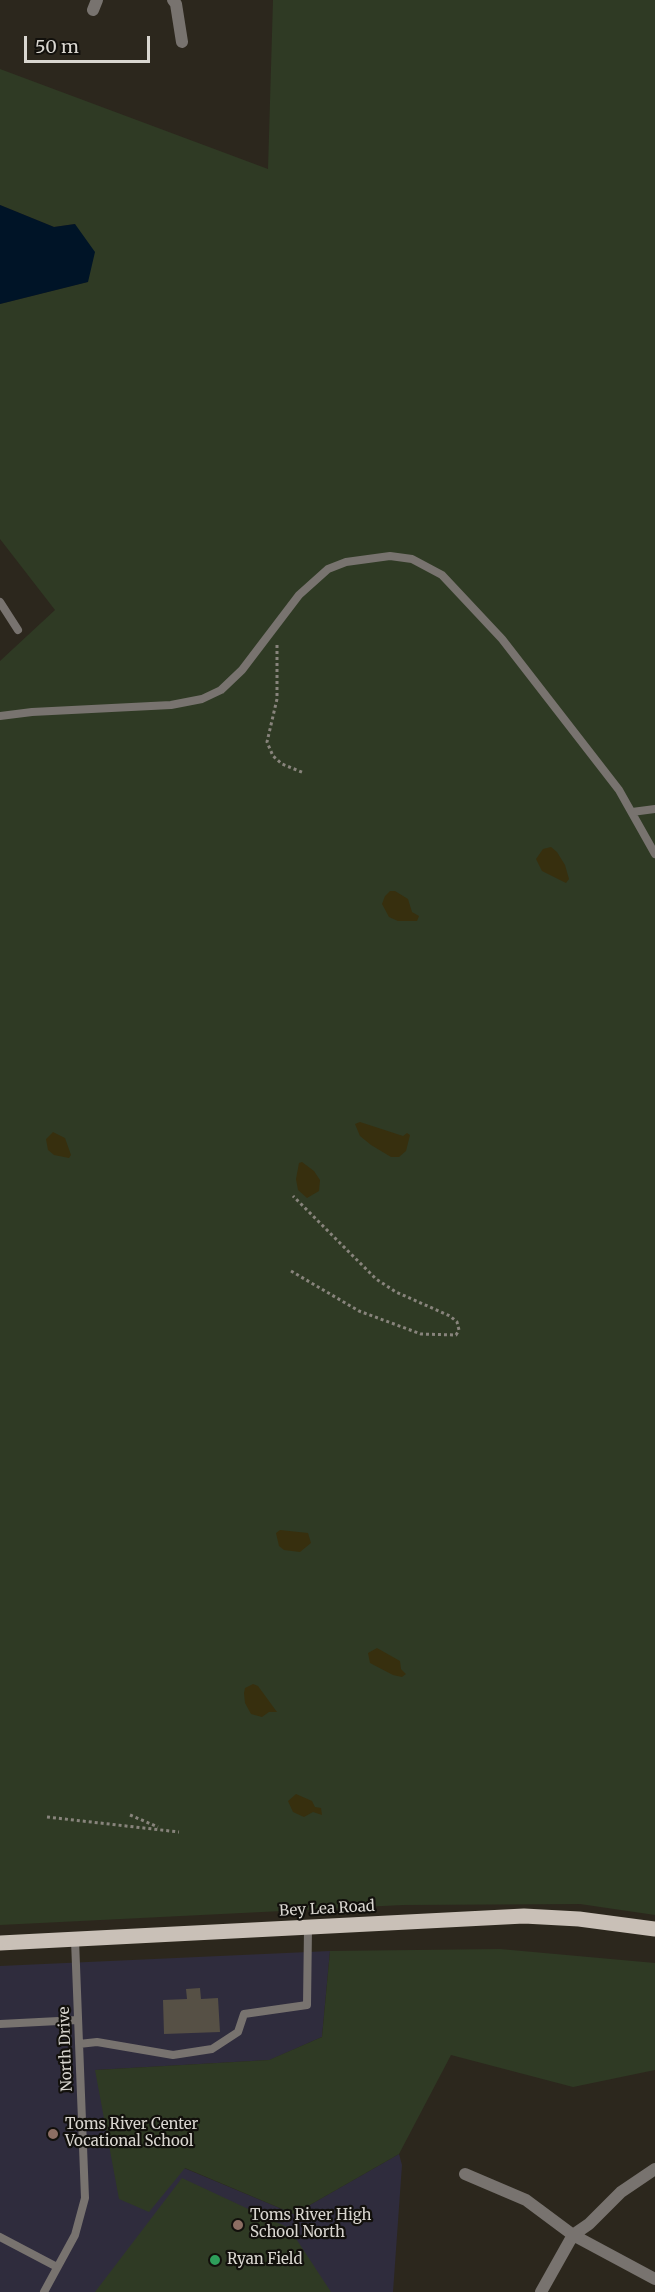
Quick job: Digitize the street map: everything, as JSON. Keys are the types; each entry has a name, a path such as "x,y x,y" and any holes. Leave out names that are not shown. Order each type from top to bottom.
{"main road":[{"name":"Bey Lea Road","path":"0,1943 524,1916 579,1919 655,1929"}],"street":[{"path":"173,0 177,4 182,42"},
{"path":"541,2292 573,2235 589,2224 621,2192 655,2169"},
{"path":"465,2174 526,2200 573,2235 655,2279"}],"lane":[{"path":"0,717 32,712 171,705 202,699 221,690 242,670 299,595 328,569 346,562 390,556 412,560 442,575 502,639 619,790 655,854"},
{"path":"0,602 18,630"},
{"path":"632,812 655,809"},
{"path":"79,2044 97,2042 173,2055 212,2049 238,2032 244,2014 307,2006 308,1928"},
{"name":"North Drive","path":"44,2292 75,2235 85,2198 75,1940"},
{"path":"0,2024 78,2020"},
{"path":"0,2237 57,2267"}],"path":[{"path":"276,626 277,699 267,742 273,756 282,764 304,773"},
{"path":"291,1271 359,1311 381,1320 437,1336 456,1335 459,1330 457,1322 450,1316 396,1292 376,1279 293,1196"},
{"path":"130,1815 165,1830"},
{"path":"48,1817 179,1832"}],"shaded area":[{"path":"330,1951 322,2037 270,2060 96,2070 184,2168 294,2214 399,2154 402,2165 393,2292 0,2292 0,1966"}],"green space":[{"path":"273,0 655,0 655,1915 580,1904 403,1905 0,1925 0,661 55,610 0,539 0,304 87,282 75,224 54,227 0,205 0,69 268,169"},
{"path":"500,1949 655,1963 655,2070 573,2087 451,2055 399,2154 294,2214 185,2168 149,2212 119,2199 95,2070 269,2060 322,2037 330,1951"},
{"name":"Ryan Field","path":"182,2178 289,2228 331,2292 95,2292"}],"sand":[{"path":"551,847 565,865 569,879 566,883 542,871 536,859 543,849"},
{"path":"390,891 395,891 408,899 412,912 419,916 417,921 398,921 389,917 382,904"},
{"path":"360,1122 403,1136 407,1133 410,1135 406,1151 399,1157 391,1157 371,1145 360,1136 355,1124"},
{"path":"53,1132 65,1138 71,1155 69,1158 54,1155 48,1150 46,1139"},
{"path":"302,1162 314,1171 320,1180 319,1191 307,1198 298,1190 296,1179 299,1163"},
{"path":"280,1530 308,1533 311,1543 300,1552 284,1550 279,1546 276,1533"},
{"path":"377,1648 400,1661 401,1669 406,1674 402,1677 393,1675 370,1663 368,1653"},
{"path":"253,1684 258,1686 277,1712 269,1712 262,1717 251,1714 245,1703 244,1693 245,1688"},
{"path":"296,1794 312,1801 315,1807 321,1808 322,1815 313,1812 304,1817 293,1812 288,1801"}],"water":[{"path":"0,205 54,227 75,224 95,252 88,282 0,304"}],"building":[{"path":"200,1988 201,1999 218,1998 220,2032 164,2034 163,2000 187,1999 186,1989"}],"place":[{"name":"Toms River Center Vocational School","path":"53,2134"},
{"name":"Toms River High School North","path":"238,2225"},
{"name":"Ryan Field","path":"215,2260"}]}
